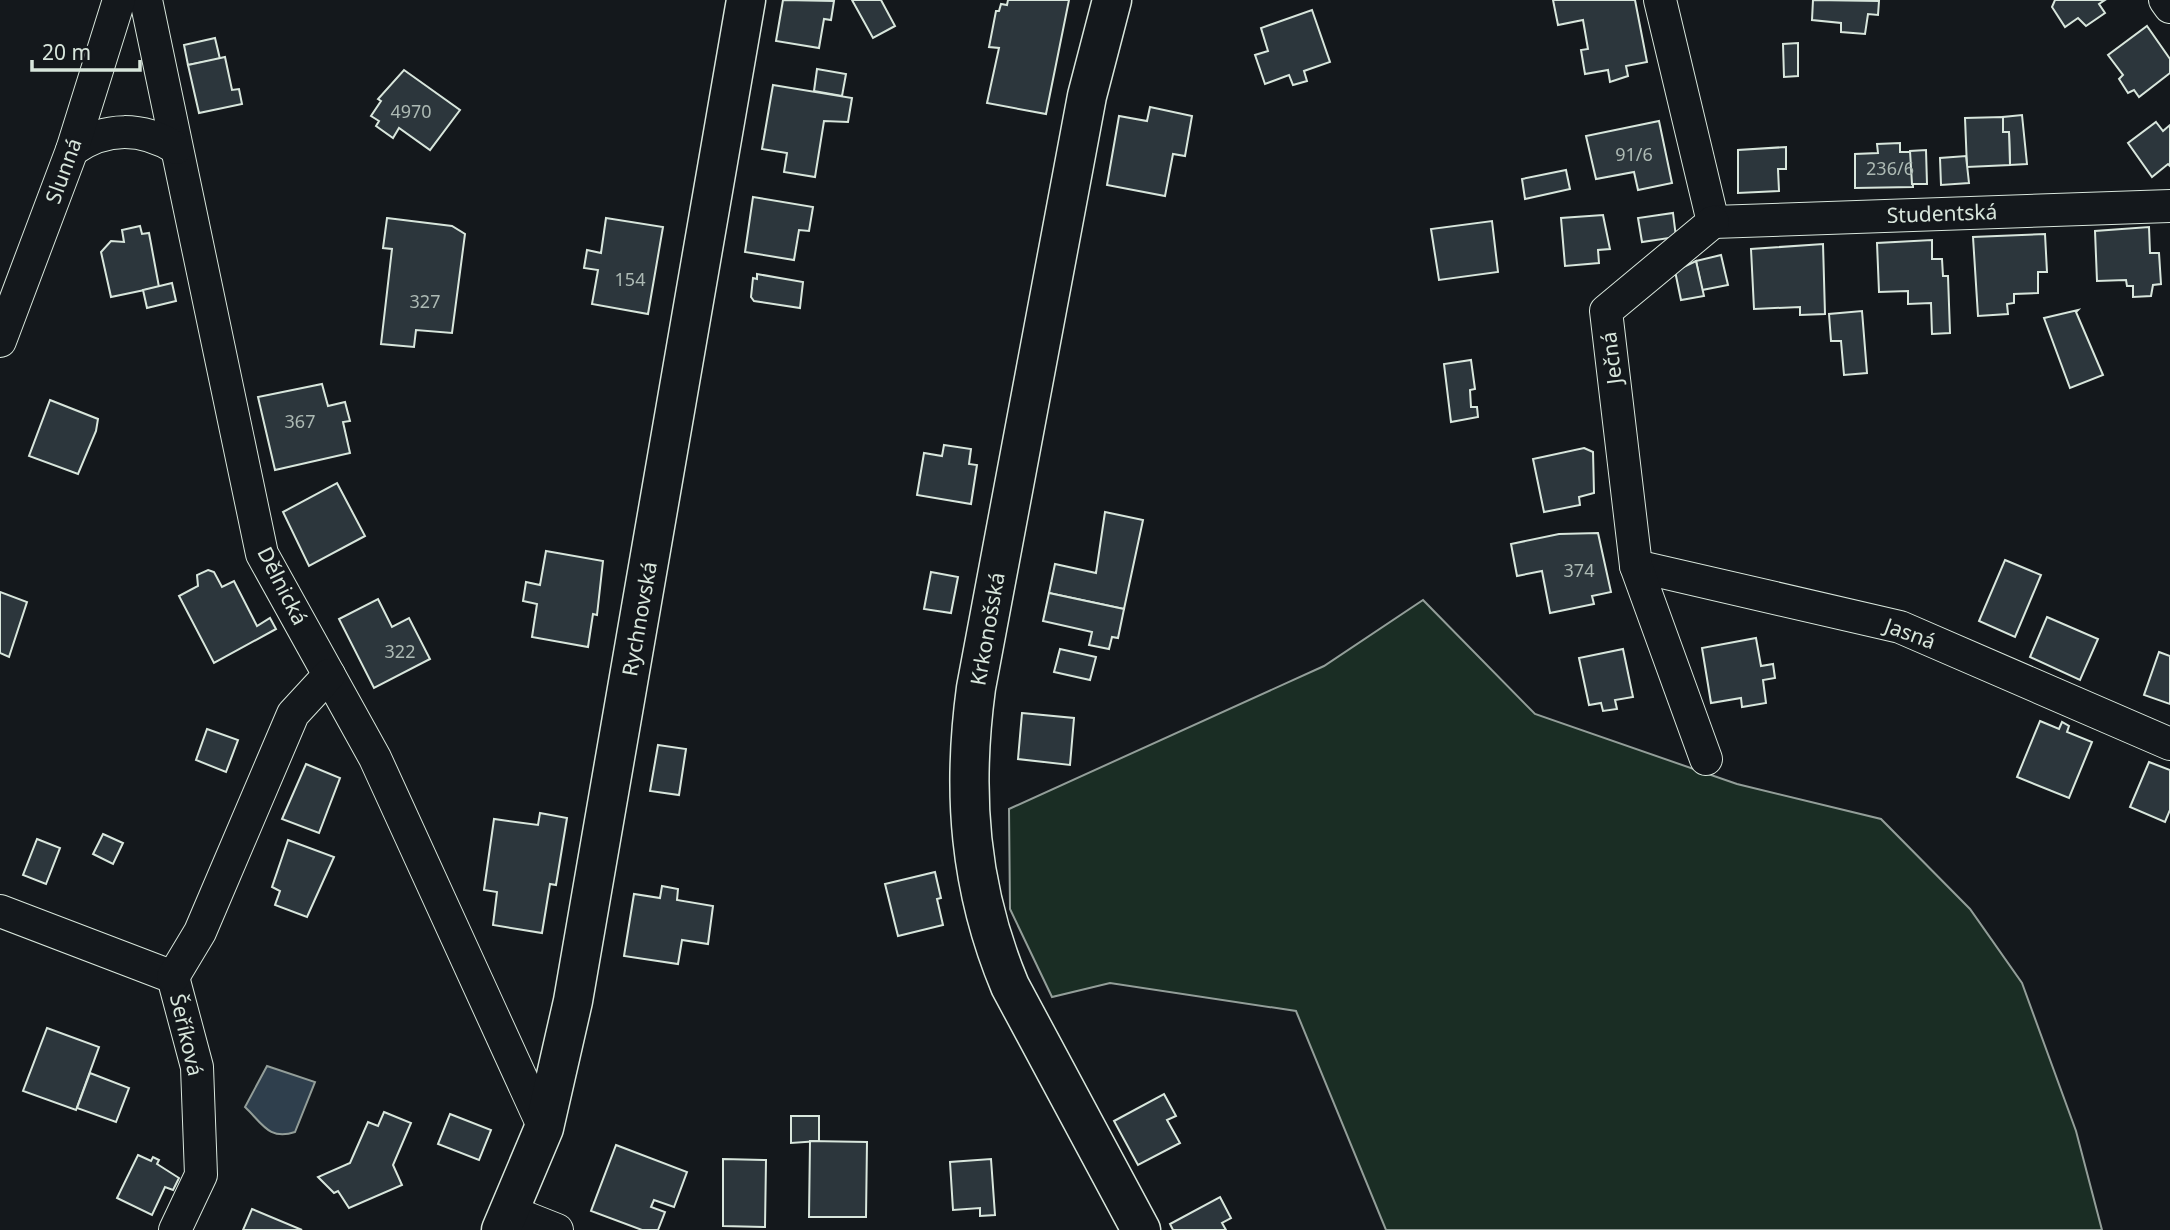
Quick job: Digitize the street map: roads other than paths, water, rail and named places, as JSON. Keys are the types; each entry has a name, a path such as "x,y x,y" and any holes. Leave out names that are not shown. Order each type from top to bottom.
{"street":[{"name":"Slunná","path":"0,340 72,150 119,0"},
{"name":"Dělnická","path":"146,0 262,554 375,758 544,1128"},
{"name":"Rychnovská","path":"505,1220 544,1128 578,975 746,0"},
{"name":"Krkonošská","path":"1112,0 1087,96 976,688 968,781 974,869 995,950 1010,986 1141,1230"},
{"path":"1660,0 1713,222"},
{"path":"2165,0 2170,7"},
{"path":"72,150 89,138 133,131 155,135 176,148"},
{"name":"Studentská","path":"1713,222 2170,206"},
{"name":"Ječná","path":"1706,759 1636,566 1606,311 1713,222"},
{"name":"Jasná","path":"1636,566 1900,627 2170,744"},
{"path":"173,977 200,933 293,715 329,675"},
{"name":"Šeříková","path":"0,911 173,977 197,1066 201,1175 175,1230"},
{"path":"505,1220 557,1230"}],"water":[{"path":"267,1066 315,1082 295,1132 272,1132 245,1107"}]}
